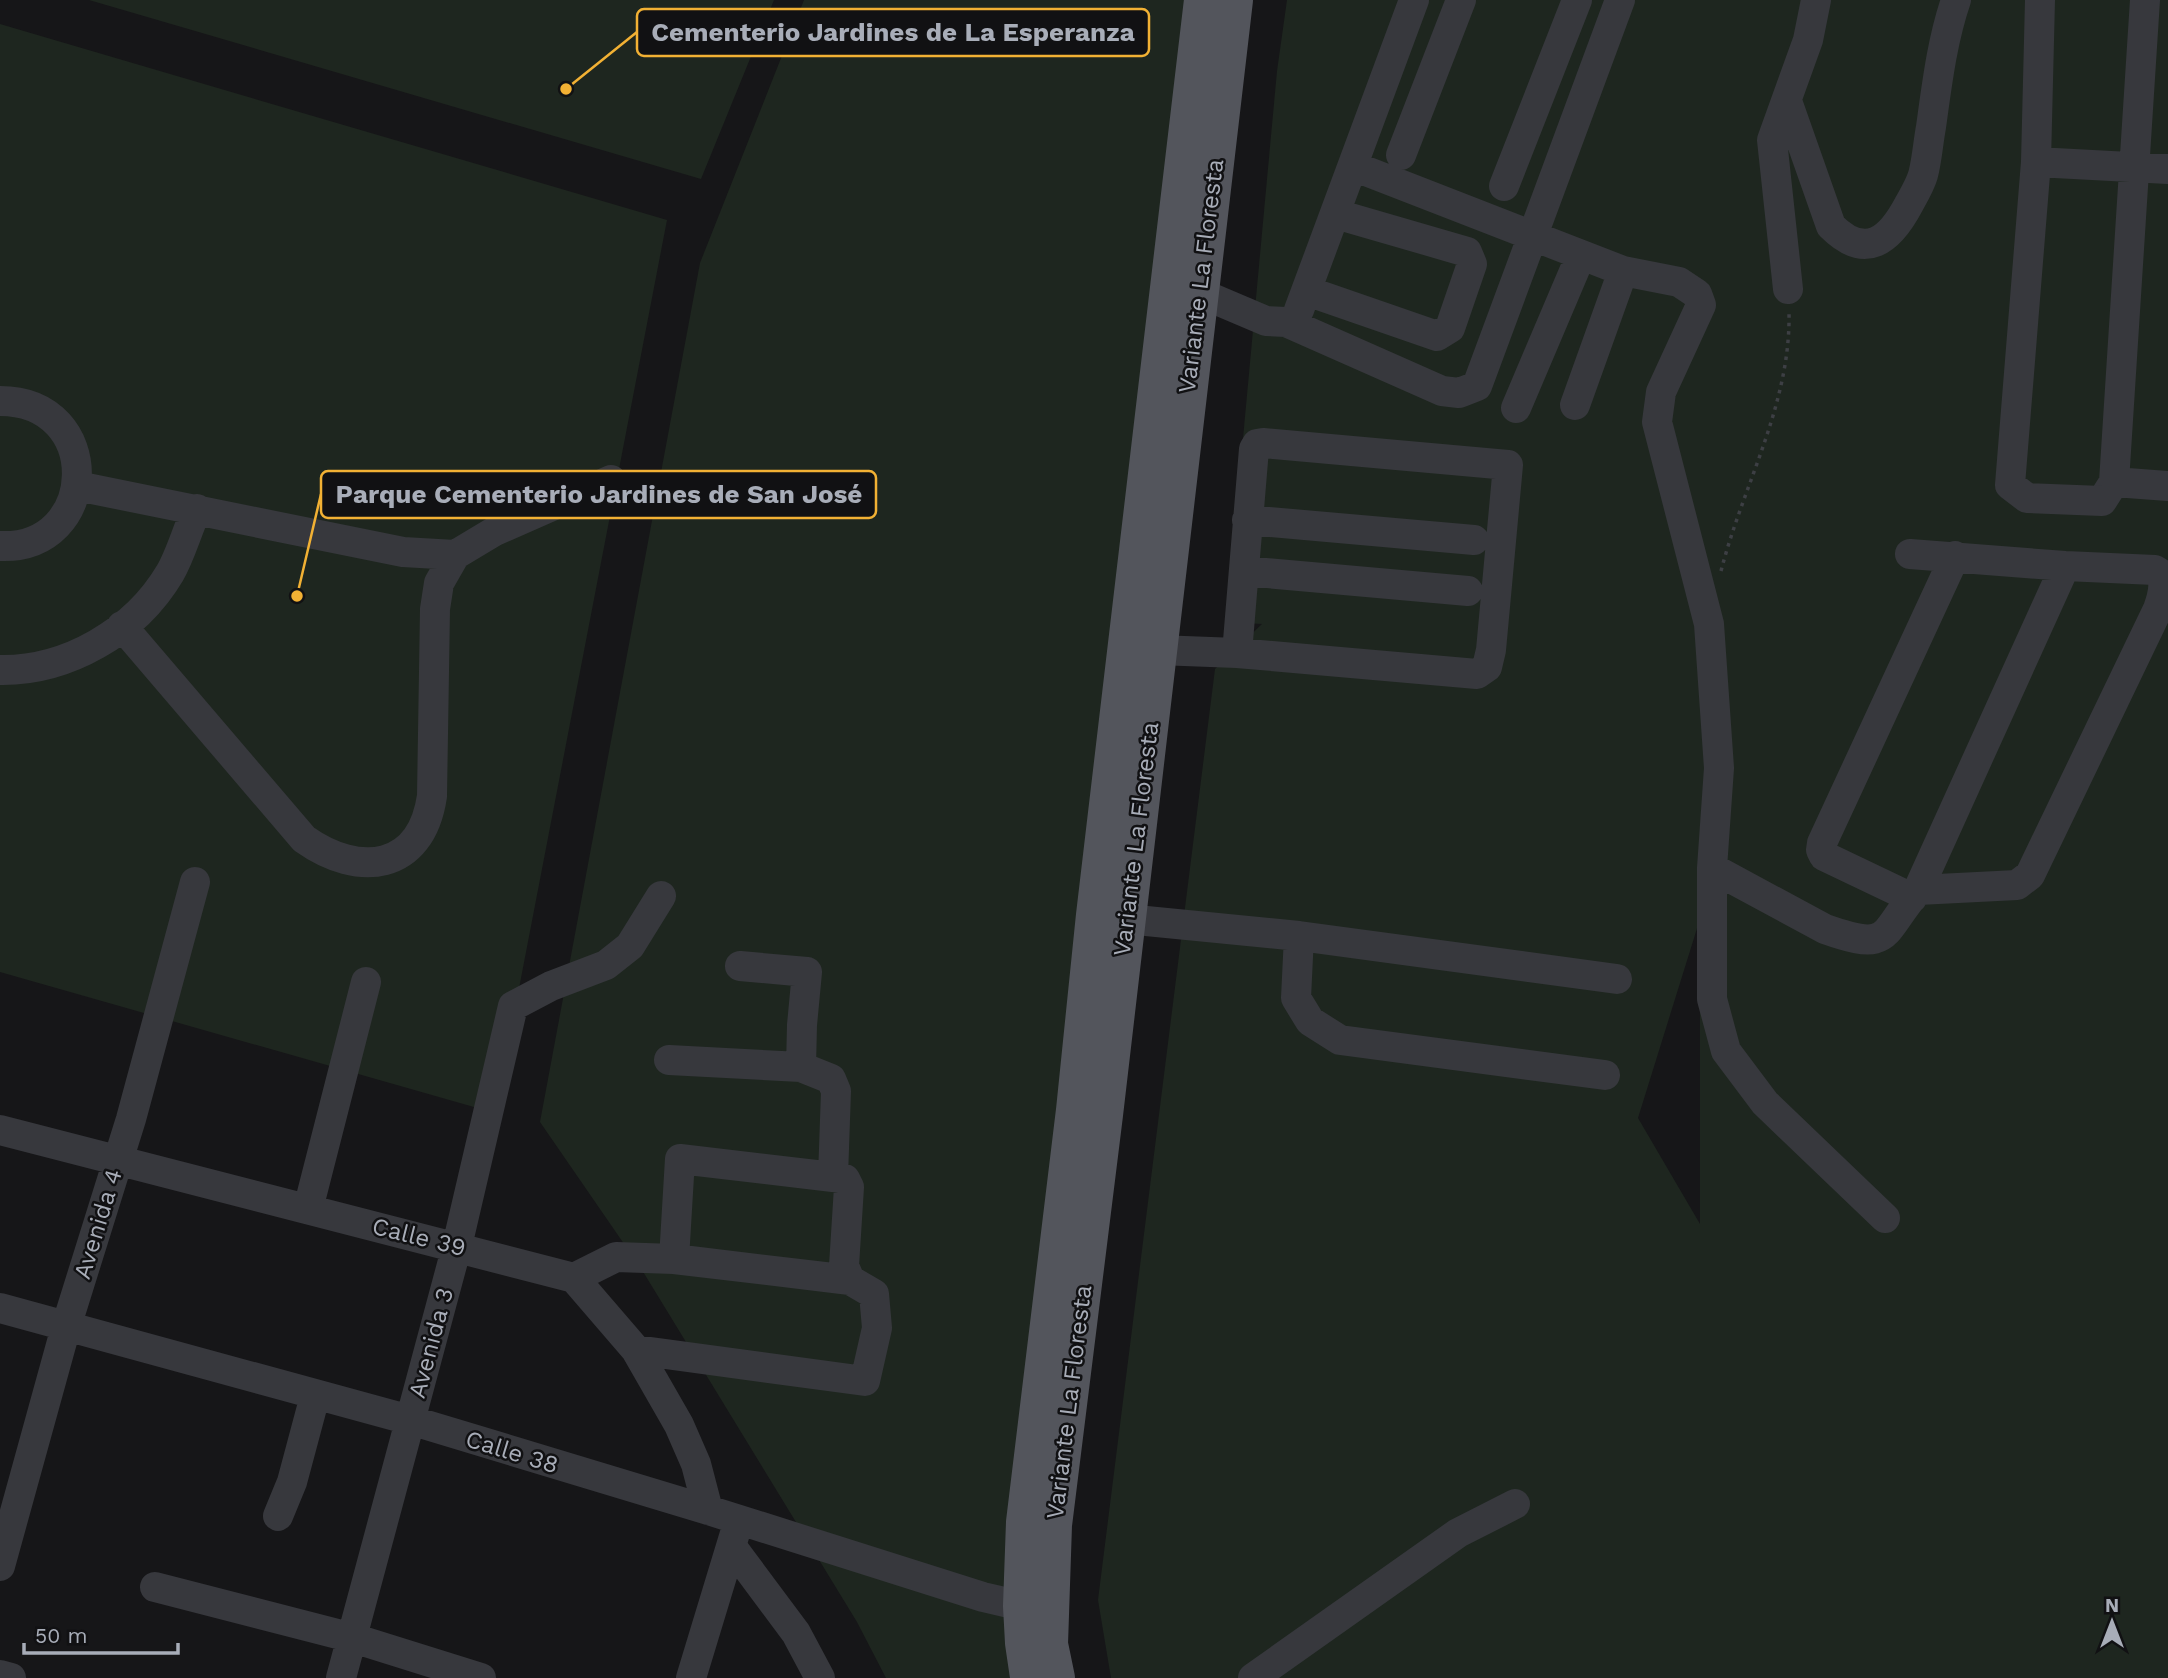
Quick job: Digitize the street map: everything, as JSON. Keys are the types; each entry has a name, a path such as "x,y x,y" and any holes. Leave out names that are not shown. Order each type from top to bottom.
{"main road":[{"name":"Variante La Floresta","path":"1030,1678 1022,1606 1039,1524 1126,919 1203,0"},
{"name":"Variante La Floresta","path":"1056,1678 1049,1644 1039,1524 1074,1124 1200,293 1234,0"}],"street":[{"path":"1286,322 1297,313 1307,291 1414,0"},
{"path":"1401,155 1461,0"},
{"path":"1504,186 1577,0"},
{"path":"1200,293 1266,321 1286,322 1442,391 1471,391 1481,380 1620,0"},
{"path":"1788,289 1772,140 1808,40 1816,0"},
{"path":"1787,101 1831,226 1852,242 1875,243 1890,234 1899,224 1922,179 1943,44 1956,0"},
{"path":"2040,0 2035,162 2010,485 2027,498 2102,501 2114,482 2145,0"},
{"path":"2035,162 2168,169"},
{"path":"1353,166 1623,271 1679,282 1697,294 1701,305 1661,392 1657,422 1709,624 1719,768 1712,868 1712,999 1726,1051 1765,1103 1885,1218"},
{"path":"1307,291 1437,336 1450,328 1472,264 1467,252 1335,214"},
{"path":"1516,408 1581,254"},
{"path":"1574,405 1623,271"},
{"path":"0,401 30,405 46,413 69,439 78,468 77,486 65,514 51,530 30,542 0,546"},
{"path":"1146,663 1237,653 1477,674 1487,667 1491,650 1508,465 1257,444 1254,449 1247,520 1237,653"},
{"path":"122,626 304,839 328,853 354,861 394,858 413,845 430,812 436,596 443,573 455,555 495,531 611,480"},
{"path":"2114,482 2168,486"},
{"path":"77,486 302,533 418,554 455,555"},
{"path":"0,670 29,668 67,659 108,637 122,626 148,601 170,573 197,509"},
{"path":"1247,520 1474,540"},
{"path":"386,547 436,596"},
{"path":"1910,554 1955,556 2065,566 2155,570 2167,577 2158,609 2030,875 2017,885 1915,894 1824,856 1821,850 1955,556"},
{"path":"1712,868 1825,929 1845,936 1872,939 1881,938 1888,933 1915,894 2065,566"},
{"path":"1244,571 1468,591"},
{"name":"Avenida 4","path":"0,1566 195,882"},
{"name":"Avenida 3","path":"341,1678 457,1246 513,1006 551,986 606,965 630,946 661,897"},
{"path":"1126,919 1300,936 1617,979"},
{"path":"1300,936 1296,998 1310,1021 1340,1040 1605,1075"},
{"path":"740,966 807,972 801,1067"},
{"path":"308,1209 366,982"},
{"path":"669,1060 801,1067 831,1079 836,1091 833,1177"},
{"name":"Calle 39","path":"0,1130 574,1278"},
{"path":"674,1259 680,1159 833,1177 845,1180 849,1187 844,1266 850,1280"},
{"path":"636,1350 865,1381 877,1328 874,1294 850,1280 674,1259 616,1257 574,1278 636,1350 679,1425 696,1464 708,1510"},
{"name":"Calle 38","path":"0,1308 410,1420 708,1510 736,1534 1022,1606"},
{"path":"278,1516 292,1482 315,1396"},
{"path":"1253,1678 1458,1533 1515,1504"},
{"path":"691,1678 736,1534"},
{"path":"736,1534 820,1678"},
{"path":"156,1587 353,1638 481,1678"},
{"path":"0,1675 11,1678"}],"path":[{"path":"1720,574 1738,512 1765,447 1774,410 1787,355 1788,289"}],"shaded area":[{"path":"89,0 774,0 701,179"},
{"path":"804,0 1194,0 1026,1678 886,1678 857,1622 642,1270 540,1122 700,263"},
{"path":"1287,0 2168,0 2168,1678 1111,1678 1098,1600 1215,669 1262,624 1226,622 1277,71","holes":["1700,922 1700,1224 1638,1118"]},
{"path":"0,24 667,220 495,1113 0,972"}],"place":[{"name":"Cementerio Jardines de La Esperanza","path":"566,89"},
{"name":"Parque Cementerio Jardines de San José","path":"297,596"}]}
